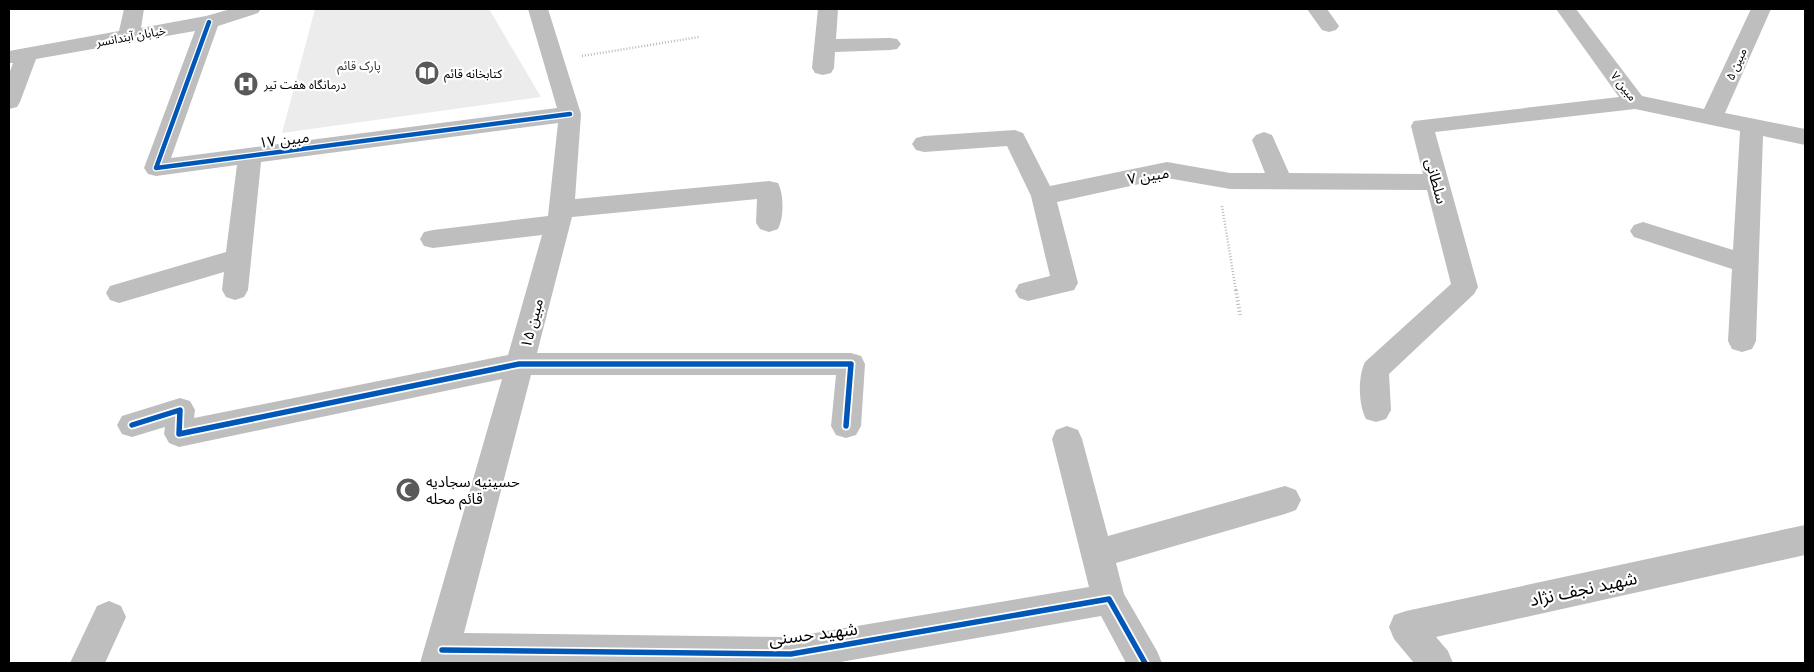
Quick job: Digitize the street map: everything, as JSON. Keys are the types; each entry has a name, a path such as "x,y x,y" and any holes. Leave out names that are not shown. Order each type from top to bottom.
{"street":[{"path":"129,36 134,9"},
{"name":"خیابان آبندانسر","path":"18,56 209,22 251,9"},
{"name":"مبین ۱۵","path":"439,657 560,217 570,114 538,9"},
{"path":"822,68 828,9"},
{"path":"1317,9 1329,26"},
{"name":"مبین ۷","path":"1566,9 1635,102 1805,137"},
{"name":"مبین ۵","path":"1711,118 1761,9"},
{"name":"مبین ۱۷","path":"209,22 156,168 570,114"},
{"path":"824,46 890,44"},
{"path":"9,102 18,56"},
{"name":"سلطانی","path":"1376,410 1376,370 1465,287 1422,126 1635,102"},
{"path":"1742,341 1752,126"},
{"path":"924,144 1015,138 1043,196 1065,282 1028,290"},
{"path":"1264,140 1280,181"},
{"path":"235,290 250,156"},
{"name":"مبین ۷","path":"1043,196 1167,170 1230,180 1438,182"},
{"path":"433,239 560,217 769,188 769,223"},
{"path":"1643,231 1745,263"},
{"path":"119,293 239,258"},
{"path":"132,425 180,410 179,434 519,364 851,364 846,426"},
{"path":"1067,439 1109,599 1146,663"},
{"path":"1097,554 1285,500"},
{"name":"شهید نجف نژاد","path":"1436,663 1406,627 1805,540"},
{"name":"شهید حسنی","path":"439,657 791,654 1109,599"},
{"path":"88,663 109,617"}],"path":[{"path":"554,62 699,37"},
{"path":"1218,178 1240,315"}],"green space":[{"name":"پارک قائم","path":"315,9 489,9 541,97 282,133"}],"cycle path":[{"path":"209,22 156,168 570,114"},
{"path":"132,425 180,410 179,434 519,364 851,364 846,426"},
{"path":"442,650 791,654 1109,599 1145,663"}],"place":[{"name":"کتابخانه قائم","path":"427,73"},
{"name":"درمانگاه هفت تیر","path":"246,84"},
{"name":"حسینیه سجادیه قائم محله","path":"408,490"}]}
